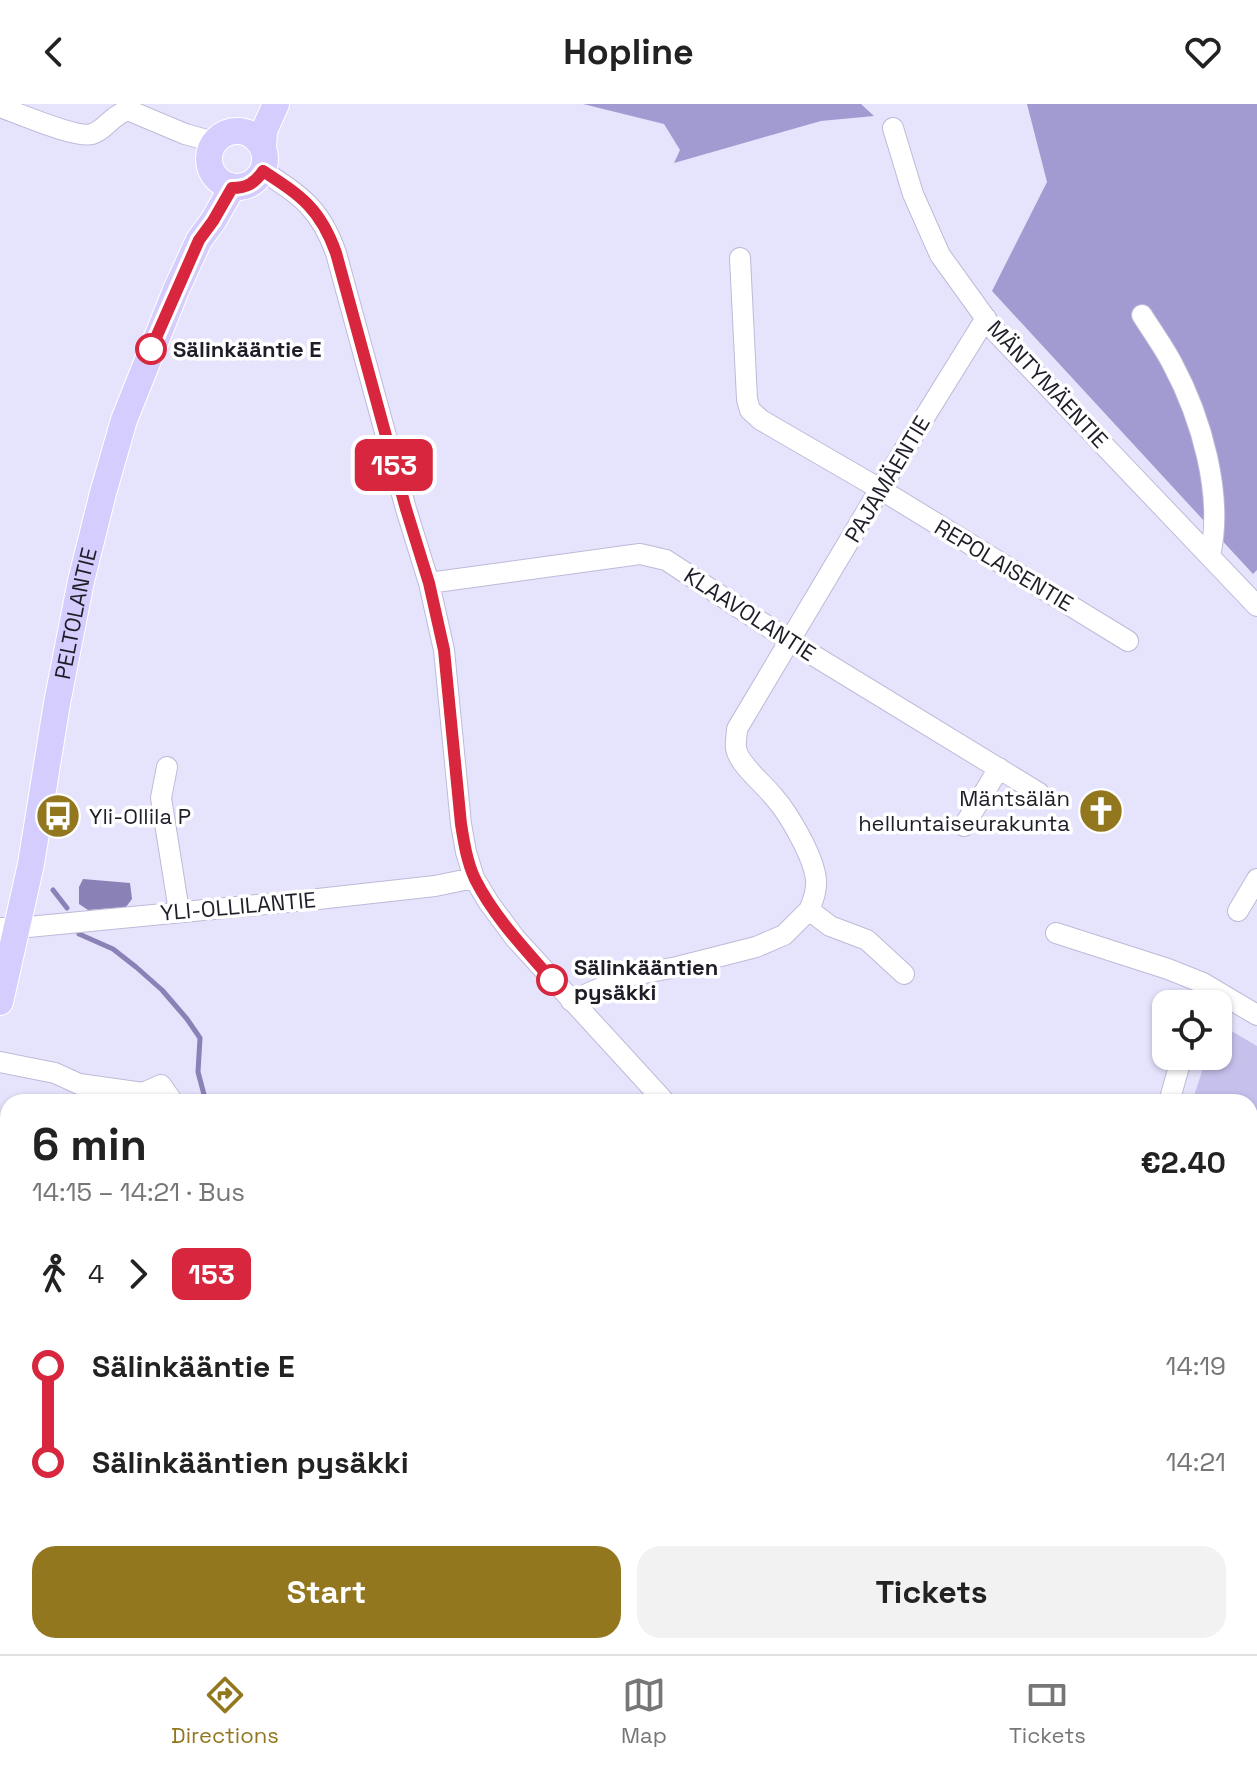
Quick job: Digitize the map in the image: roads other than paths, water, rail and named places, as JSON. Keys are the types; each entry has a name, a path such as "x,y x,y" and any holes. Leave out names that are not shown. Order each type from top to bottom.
{"main road":[{"path":"264,104 252,121 225,137 210,151 211,170 224,183 242,188 258,179 263,159 264,131 276,104"},
{"path":"225,137 252,135 263,159"},
{"name":"PELTOLANTIE","path":"0,1002 9,928 31,864 60,688 81,581 103,493 147,360 199,240 203,217 224,183"}],"street":[{"path":"0,107 72,134 87,136 100,131 117,113 128,110 185,134 225,137"},
{"name":"MÄNTYMÄENTIE","path":"893,128 913,194 940,255 994,330 1257,606"},
{"path":"263,159 317,213 328,230 336,253 429,583 444,650 461,824 474,878 515,938 658,1094"},
{"name":"REPOLAISENTIE","path":"740,258 750,410 761,420 1128,641"},
{"path":"1142,315 1173,364 1199,427 1210,470 1214,507 1210,556"},
{"name":"PAJAMÄENTIE","path":"809,910 817,881 808,852 777,799 744,764 736,749 737,729 986,318"},
{"name":"KLAAVOLANTIE","path":"429,583 640,554 666,560 790,641 1039,793"},
{"path":"167,767 161,798 179,911"},
{"path":"964,826 999,768"},
{"name":"YLI-OLLILANTIE","path":"9,928 435,886 474,878"},
{"path":"1238,911 1257,879"},
{"path":"571,1001 628,976 756,947 784,935 809,910 830,926 867,940 904,974"},
{"path":"1056,933 1203,983 1257,1015"},
{"path":"1201,990 1203,983"},
{"path":"0,1062 55,1073 79,1084 143,1093 161,1085 167,1094"},
{"path":"1171,1094 1178,1070"}],"waterway":[{"path":"53,890 67,908"},
{"path":"79,934 113,949 136,967 162,990 187,1019 200,1038 198,1072 204,1094"}],"place":[{"name":"Sälinkääntie E","path":"151,349"},
{"name":"Mäntsälän helluntaiseurakunta","path":"1101,811"},
{"name":"Yli-Ollila P","path":"58,816"},
{"name":"Sälinkääntien pysäkki","path":"552,980"}]}
